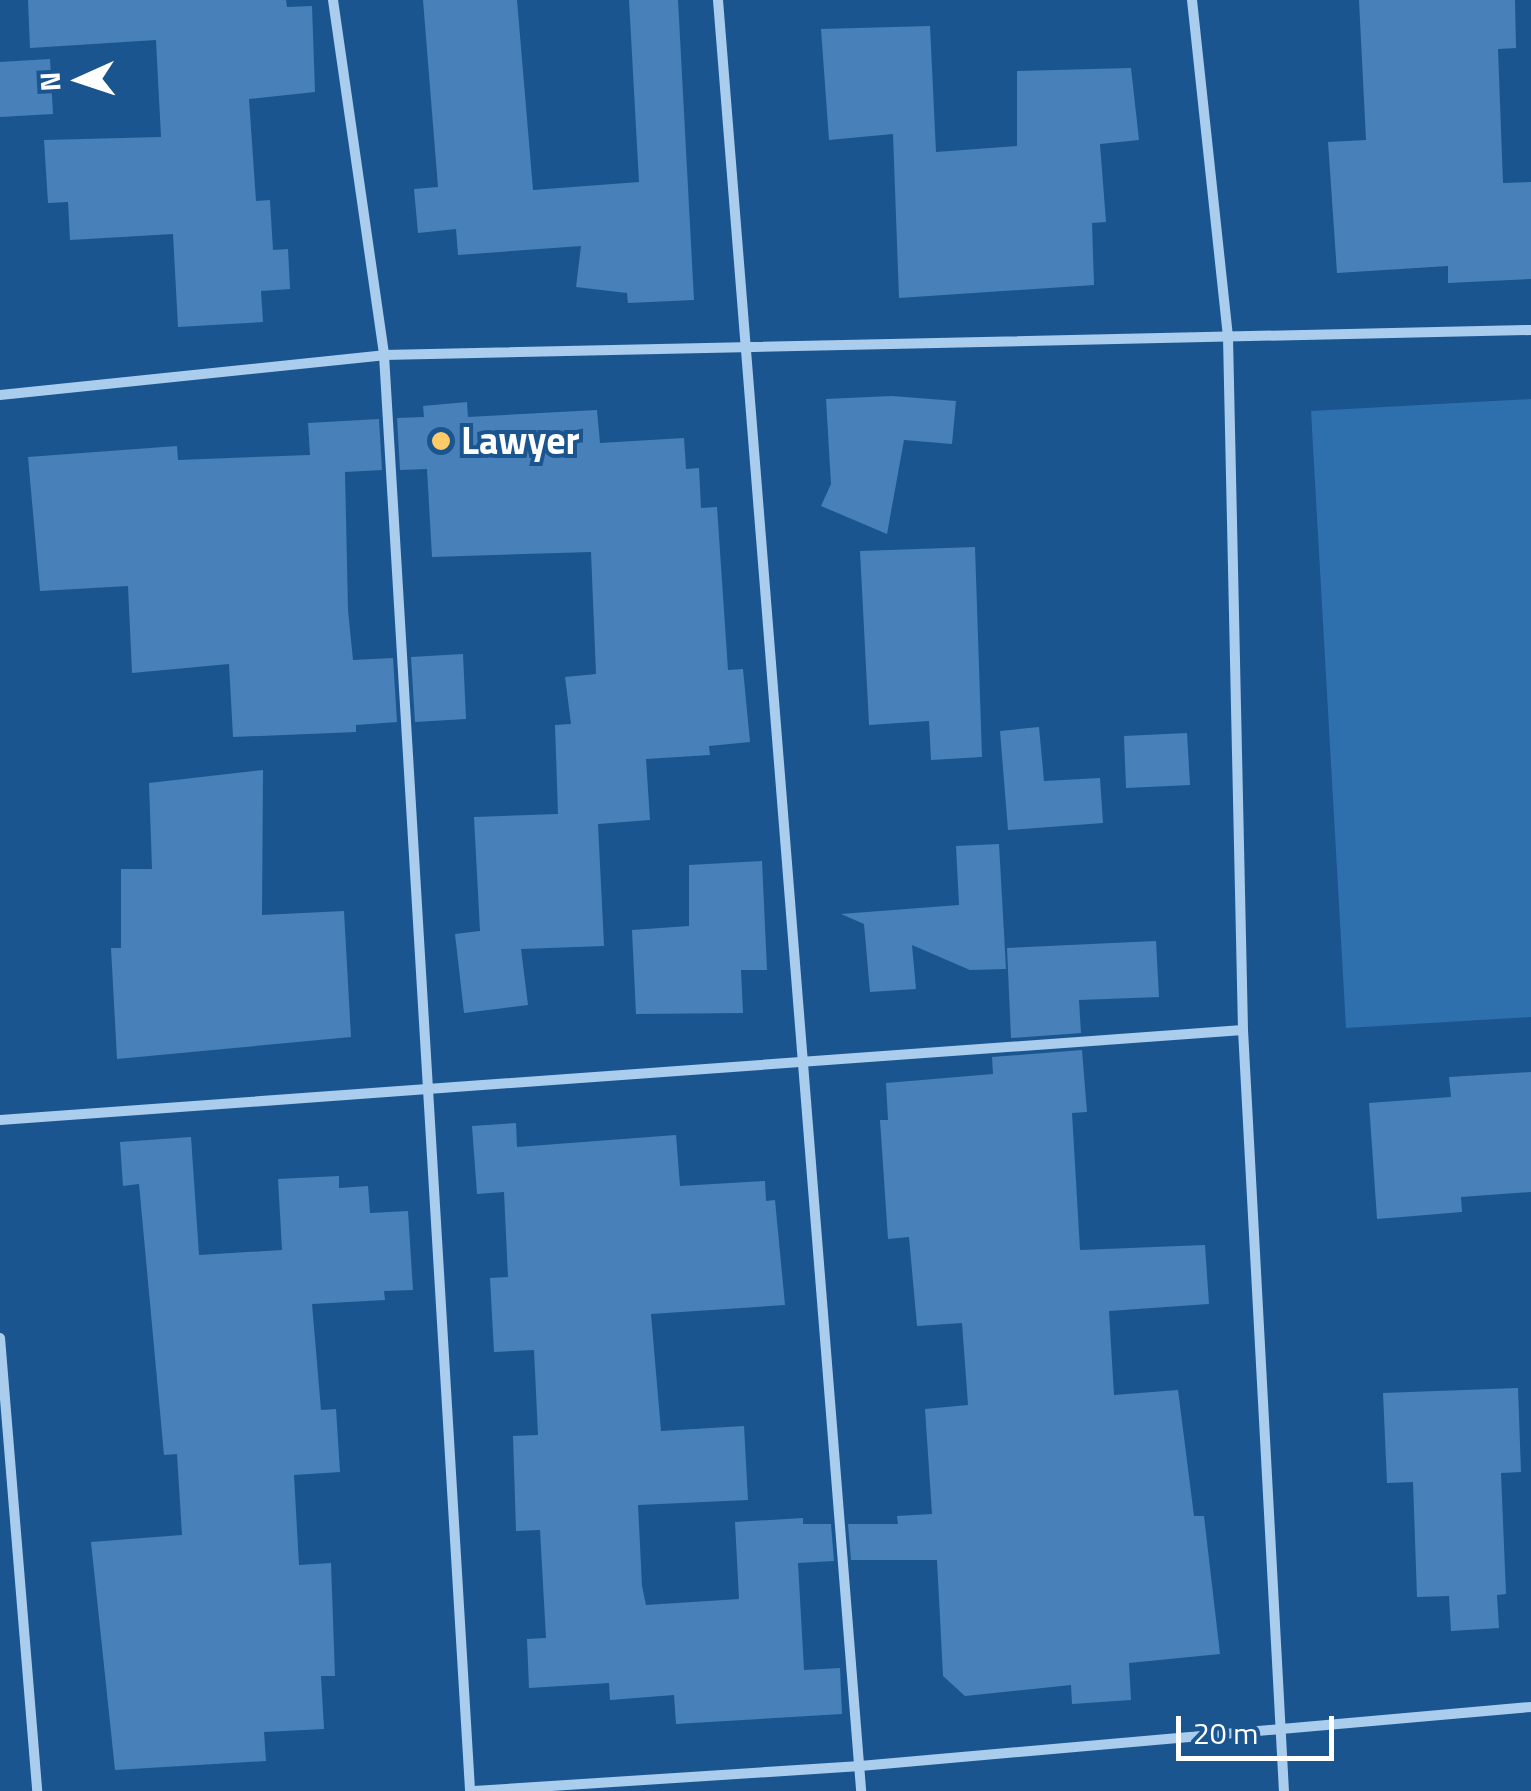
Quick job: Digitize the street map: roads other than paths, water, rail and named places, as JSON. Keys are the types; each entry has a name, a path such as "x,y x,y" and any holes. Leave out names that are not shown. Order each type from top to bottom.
{"street":[{"path":"333,0 384,355 472,1791 860,1766 1531,1707"},
{"path":"718,0 861,1791"},
{"path":"1192,0 1228,337 1243,1030 1284,1791"},
{"path":"0,394 384,355 1531,330"},
{"path":"0,1120 1243,1030"},
{"path":"0,1338 37,1791"}],"place":[{"name":"Lawyer","path":"441,441"}]}
